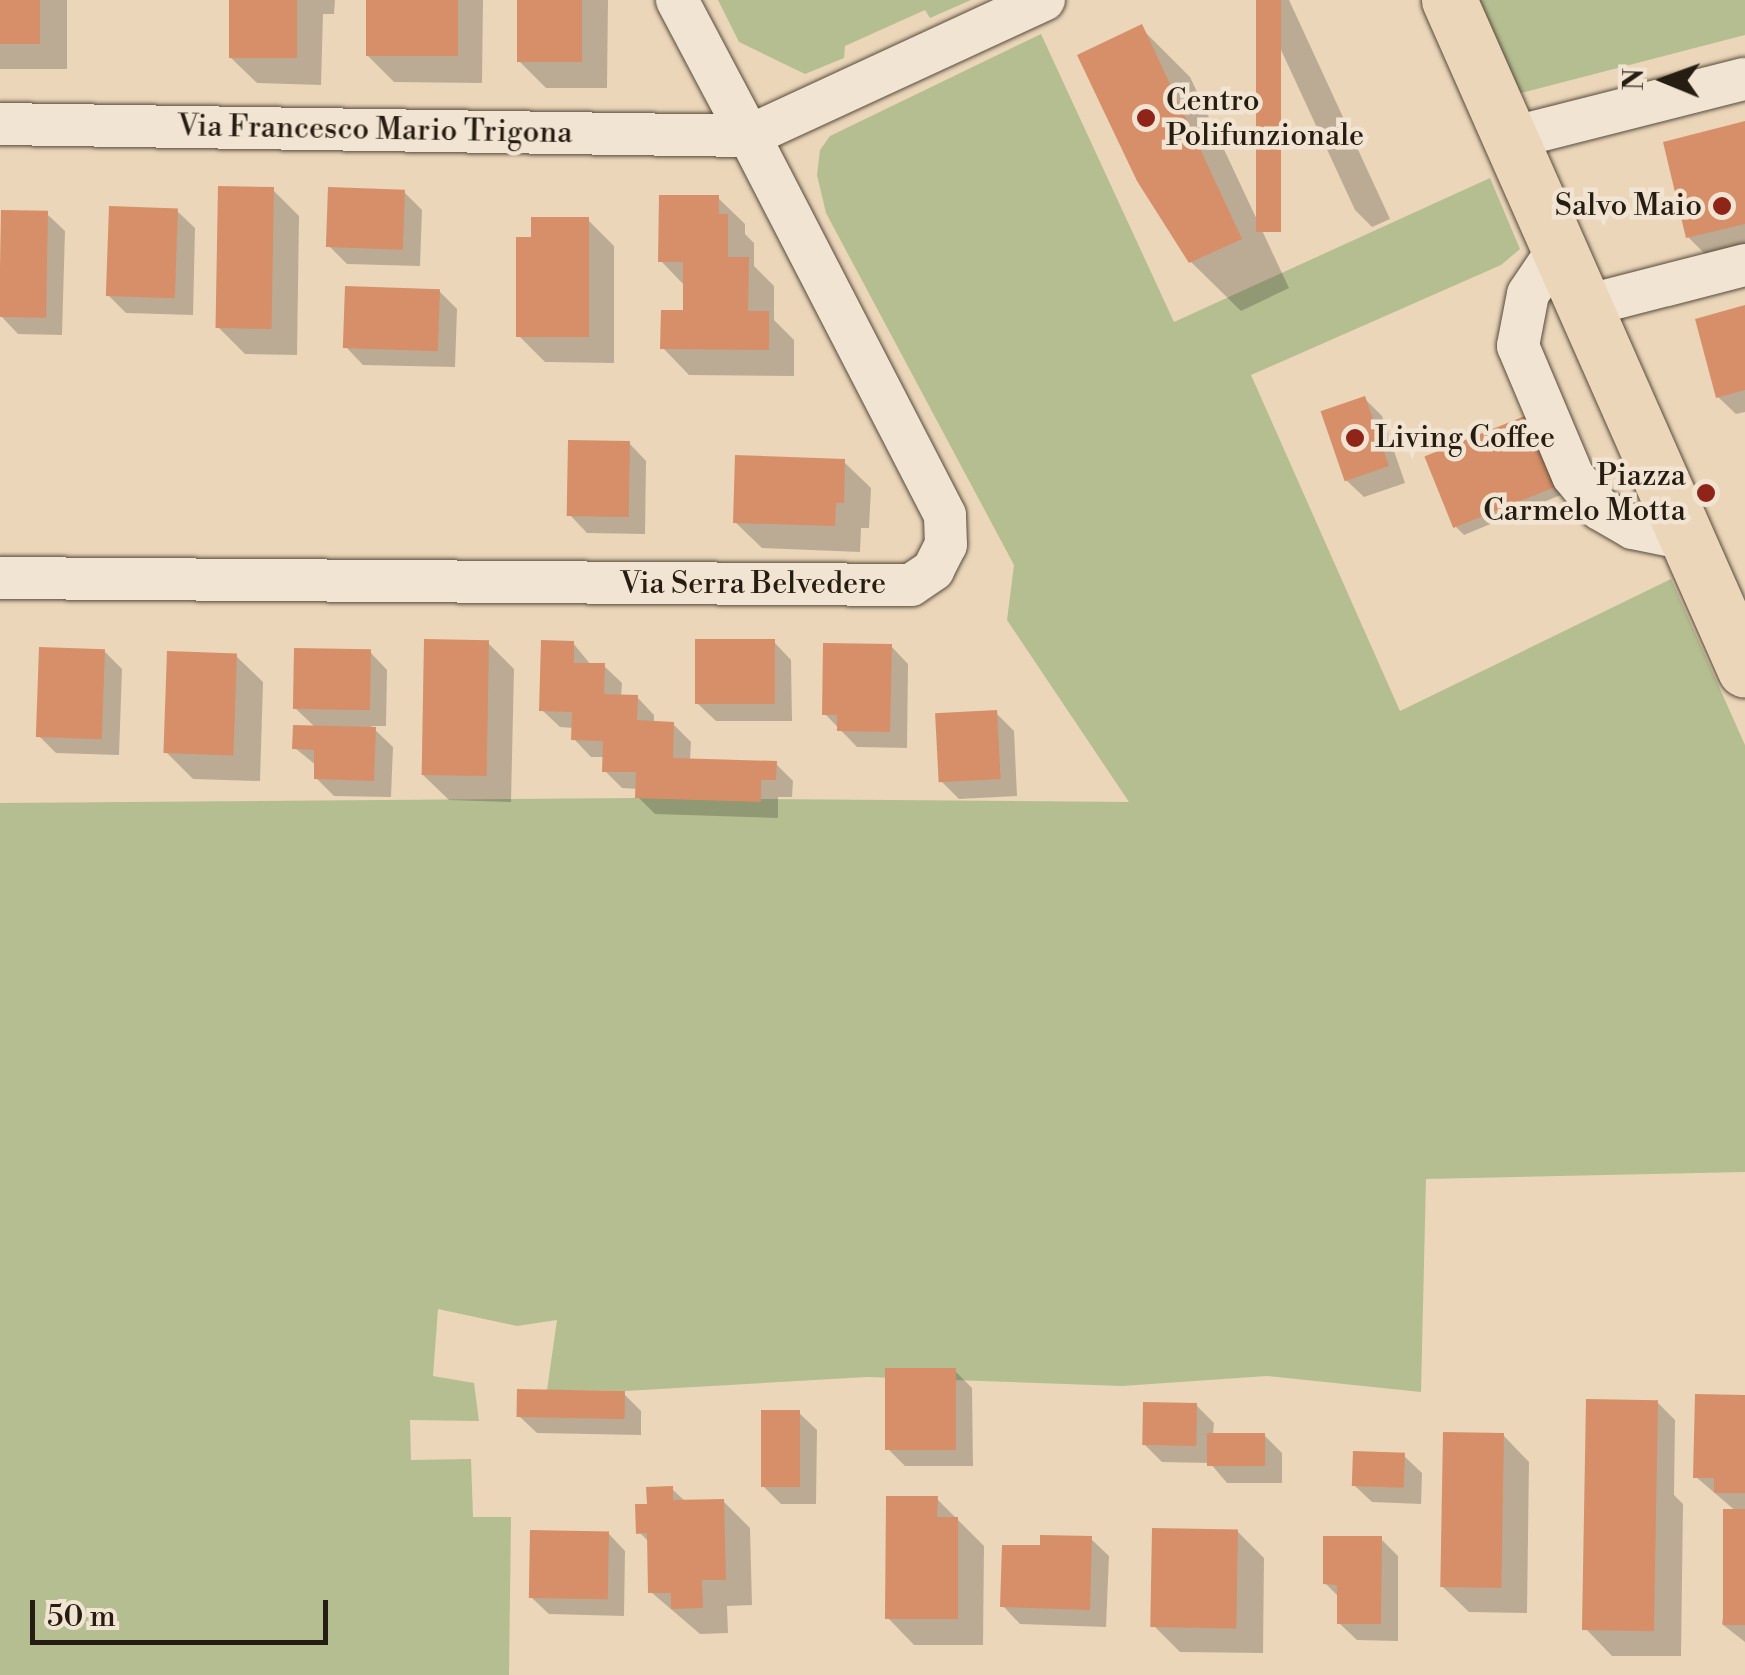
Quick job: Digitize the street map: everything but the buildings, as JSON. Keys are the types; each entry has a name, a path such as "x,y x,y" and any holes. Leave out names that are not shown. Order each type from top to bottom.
{"main road":[{"path":"1449,0 1741,656"}],"street":[{"path":"677,0 750,136 1044,0"},
{"path":"1511,138 1745,79"},
{"name":"Via Francesco Mario Trigona","path":"0,124 750,136"},
{"name":"Via Serra Belvedere","path":"0,578 912,585 933,570 946,545 946,515 750,136"},
{"path":"1560,248 1528,294 1518,346 1573,476 1600,509 1634,528 1687,538"},
{"path":"1585,306 1745,266"}],"green space":[{"path":"718,0 971,0 930,18 925,10 845,46 844,58 805,74 739,42"},
{"path":"1471,0 1745,0 1745,35 1513,95"},
{"path":"1041,34 1174,322 1490,178 1520,249 1501,265 1251,375 1400,711 1671,579 1745,745 1745,1172 1426,1179 1421,1392 1267,1376 1122,1386 867,1377 625,1391 547,1390 557,1320 517,1326 438,1309 433,1376 474,1383 479,1421 410,1420 411,1460 471,1459 473,1517 511,1517 509,1675 0,1675 0,803 635,798 1129,802 1007,620 1014,565 826,213 817,175 820,150 830,136"}],"place":[{"name":"Centro Polifunzionale","path":"1146,118"},
{"name":"Salvo Maio","path":"1722,206"},
{"name":"Living Coffee","path":"1355,438"},
{"name":"Piazza Carmelo Motta","path":"1706,493"}]}
